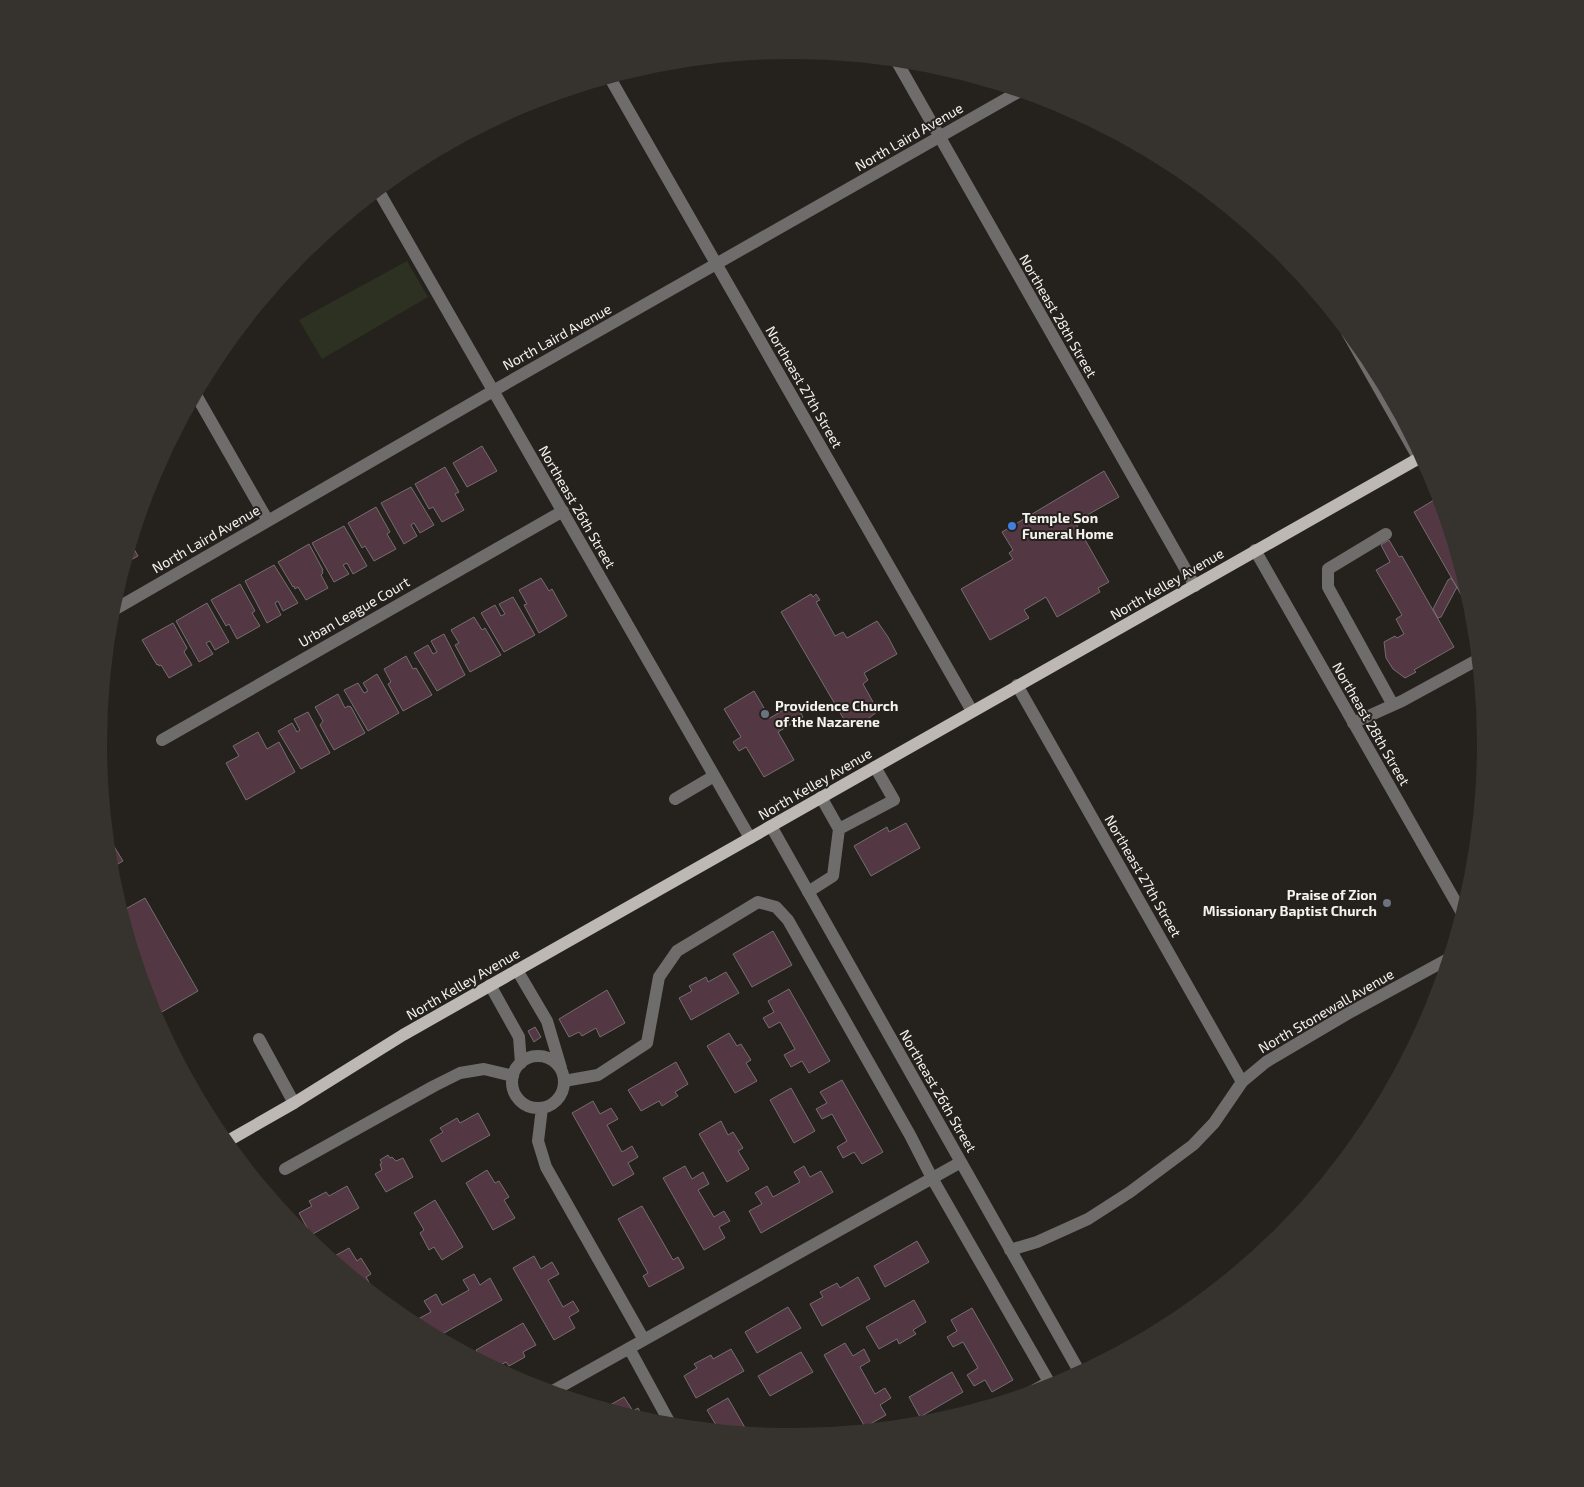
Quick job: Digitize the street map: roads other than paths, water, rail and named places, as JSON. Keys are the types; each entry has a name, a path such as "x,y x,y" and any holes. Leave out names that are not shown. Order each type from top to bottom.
{"main road":[{"name":"North Kelley Avenue","path":"233,1138 294,1103 403,1035 1415,461"}],"street":[{"name":"Northeast 28th Street","path":"900,68 1195,586"},
{"name":"Northeast 27th Street","path":"613,83 972,711"},
{"name":"North Laird Avenue","path":"121,606 493,391 1013,95"},
{"name":"Northeast 26th Street","path":"381,196 750,838"},
{"path":"199,401 268,521"},
{"name":"Urban League Court","path":"162,740 563,511"},
{"path":"1386,534 1328,569 1328,587 1393,705"},
{"name":"Northeast 28th Street","path":"1255,550 1457,904"},
{"path":"1353,722 1393,705 1472,663"},
{"name":"Northeast 27th Street","path":"1017,685 1242,1082"},
{"path":"839,829 894,800 875,767"},
{"path":"675,799 714,776"},
{"path":"808,892 833,876 839,829 821,797"},
{"name":"Northeast 26th Street","path":"770,826 1076,1366"},
{"path":"563,1076 598,1075 648,1043 659,977 677,951 758,902 776,906 788,920 807,953 910,1135 932,1178 1047,1379"},
{"name":"North Stonewall Avenue","path":"1010,1250 1037,1242 1088,1219 1130,1192 1193,1145 1214,1123 1242,1082 1254,1070 1280,1053 1440,963"},
{"path":"517,970 547,1021 563,1076 561,1094 556,1101 542,1108 526,1104 519,1099 512,1084 513,1076 521,1063 535,1056 543,1056 557,1064 563,1076"},
{"path":"490,986 519,1037 521,1063"},
{"path":"258,1039 294,1103"},
{"path":"285,1169 460,1073 484,1069 513,1076"},
{"path":"542,1108 538,1141 546,1168 644,1340"},
{"path":"559,1387 961,1162"},
{"path":"629,1348 666,1416"}],"place":[{"name":"Temple Son Funeral Home","path":"1012,526"},
{"name":"Providence Church of the Nazarene","path":"765,714"},
{"name":"Praise of Zion Missionary Baptist Church","path":"1387,903"}]}
